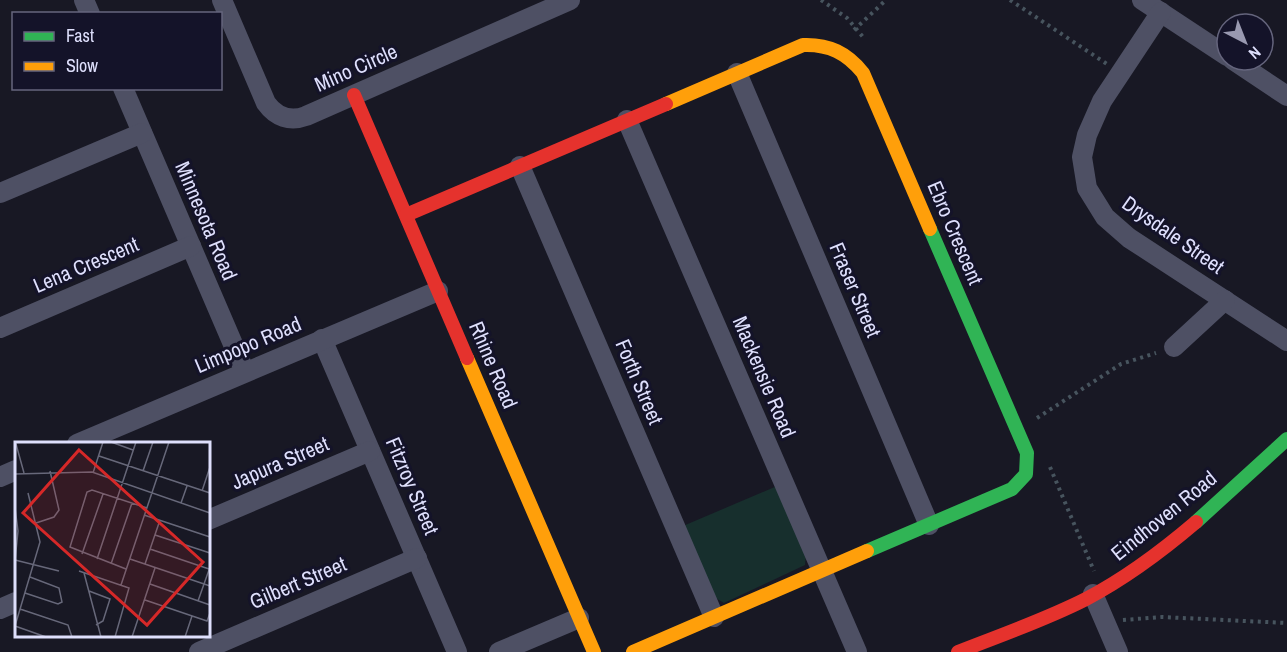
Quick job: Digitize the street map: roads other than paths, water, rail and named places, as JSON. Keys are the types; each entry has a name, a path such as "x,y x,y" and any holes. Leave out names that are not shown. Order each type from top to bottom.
{"street":[{"name":"Mino Circle","path":"222,0 266,103 278,115 300,118 570,0"},
{"path":"1142,0 1215,48"},
{"name":"Drysdale Street","path":"1161,12 1102,101 1087,135 1082,157 1087,189 1105,217 1116,228 1287,341"},
{"name":"Ebro Crescent","path":"633,652 1012,489 1023,480 1028,460 863,74 847,55 836,49 803,45 737,74"},
{"path":"1251,72 1287,96"},
{"path":"406,215 737,74"},
{"name":"Fraser Street","path":"737,74 929,525"},
{"name":"Minnesota Road","path":"124,90 245,372"},
{"name":"Rhine Road","path":"354,95 594,652"},
{"name":"Mackensie Road","path":"627,120 857,652"},
{"path":"0,193 142,133"},
{"name":"Forth Street","path":"520,166 714,617"},
{"name":"Lena Crescent","path":"0,328 191,246"},
{"name":"Limpopo Road","path":"82,442 438,291"},
{"path":"1174,347 1225,300"},
{"name":"Fitzroy Street","path":"322,339 457,652"},
{"name":"Eindhoven Road","path":"958,652 1093,594 1158,553 1287,439"},
{"name":"Japura Street","path":"210,519 370,451"},
{"path":"0,477 15,470"},
{"name":"Gilbert Street","path":"199,652 417,558"},
{"path":"1093,594 1118,652"},
{"path":"0,609 15,602"},
{"path":"499,652 579,618"}]}
